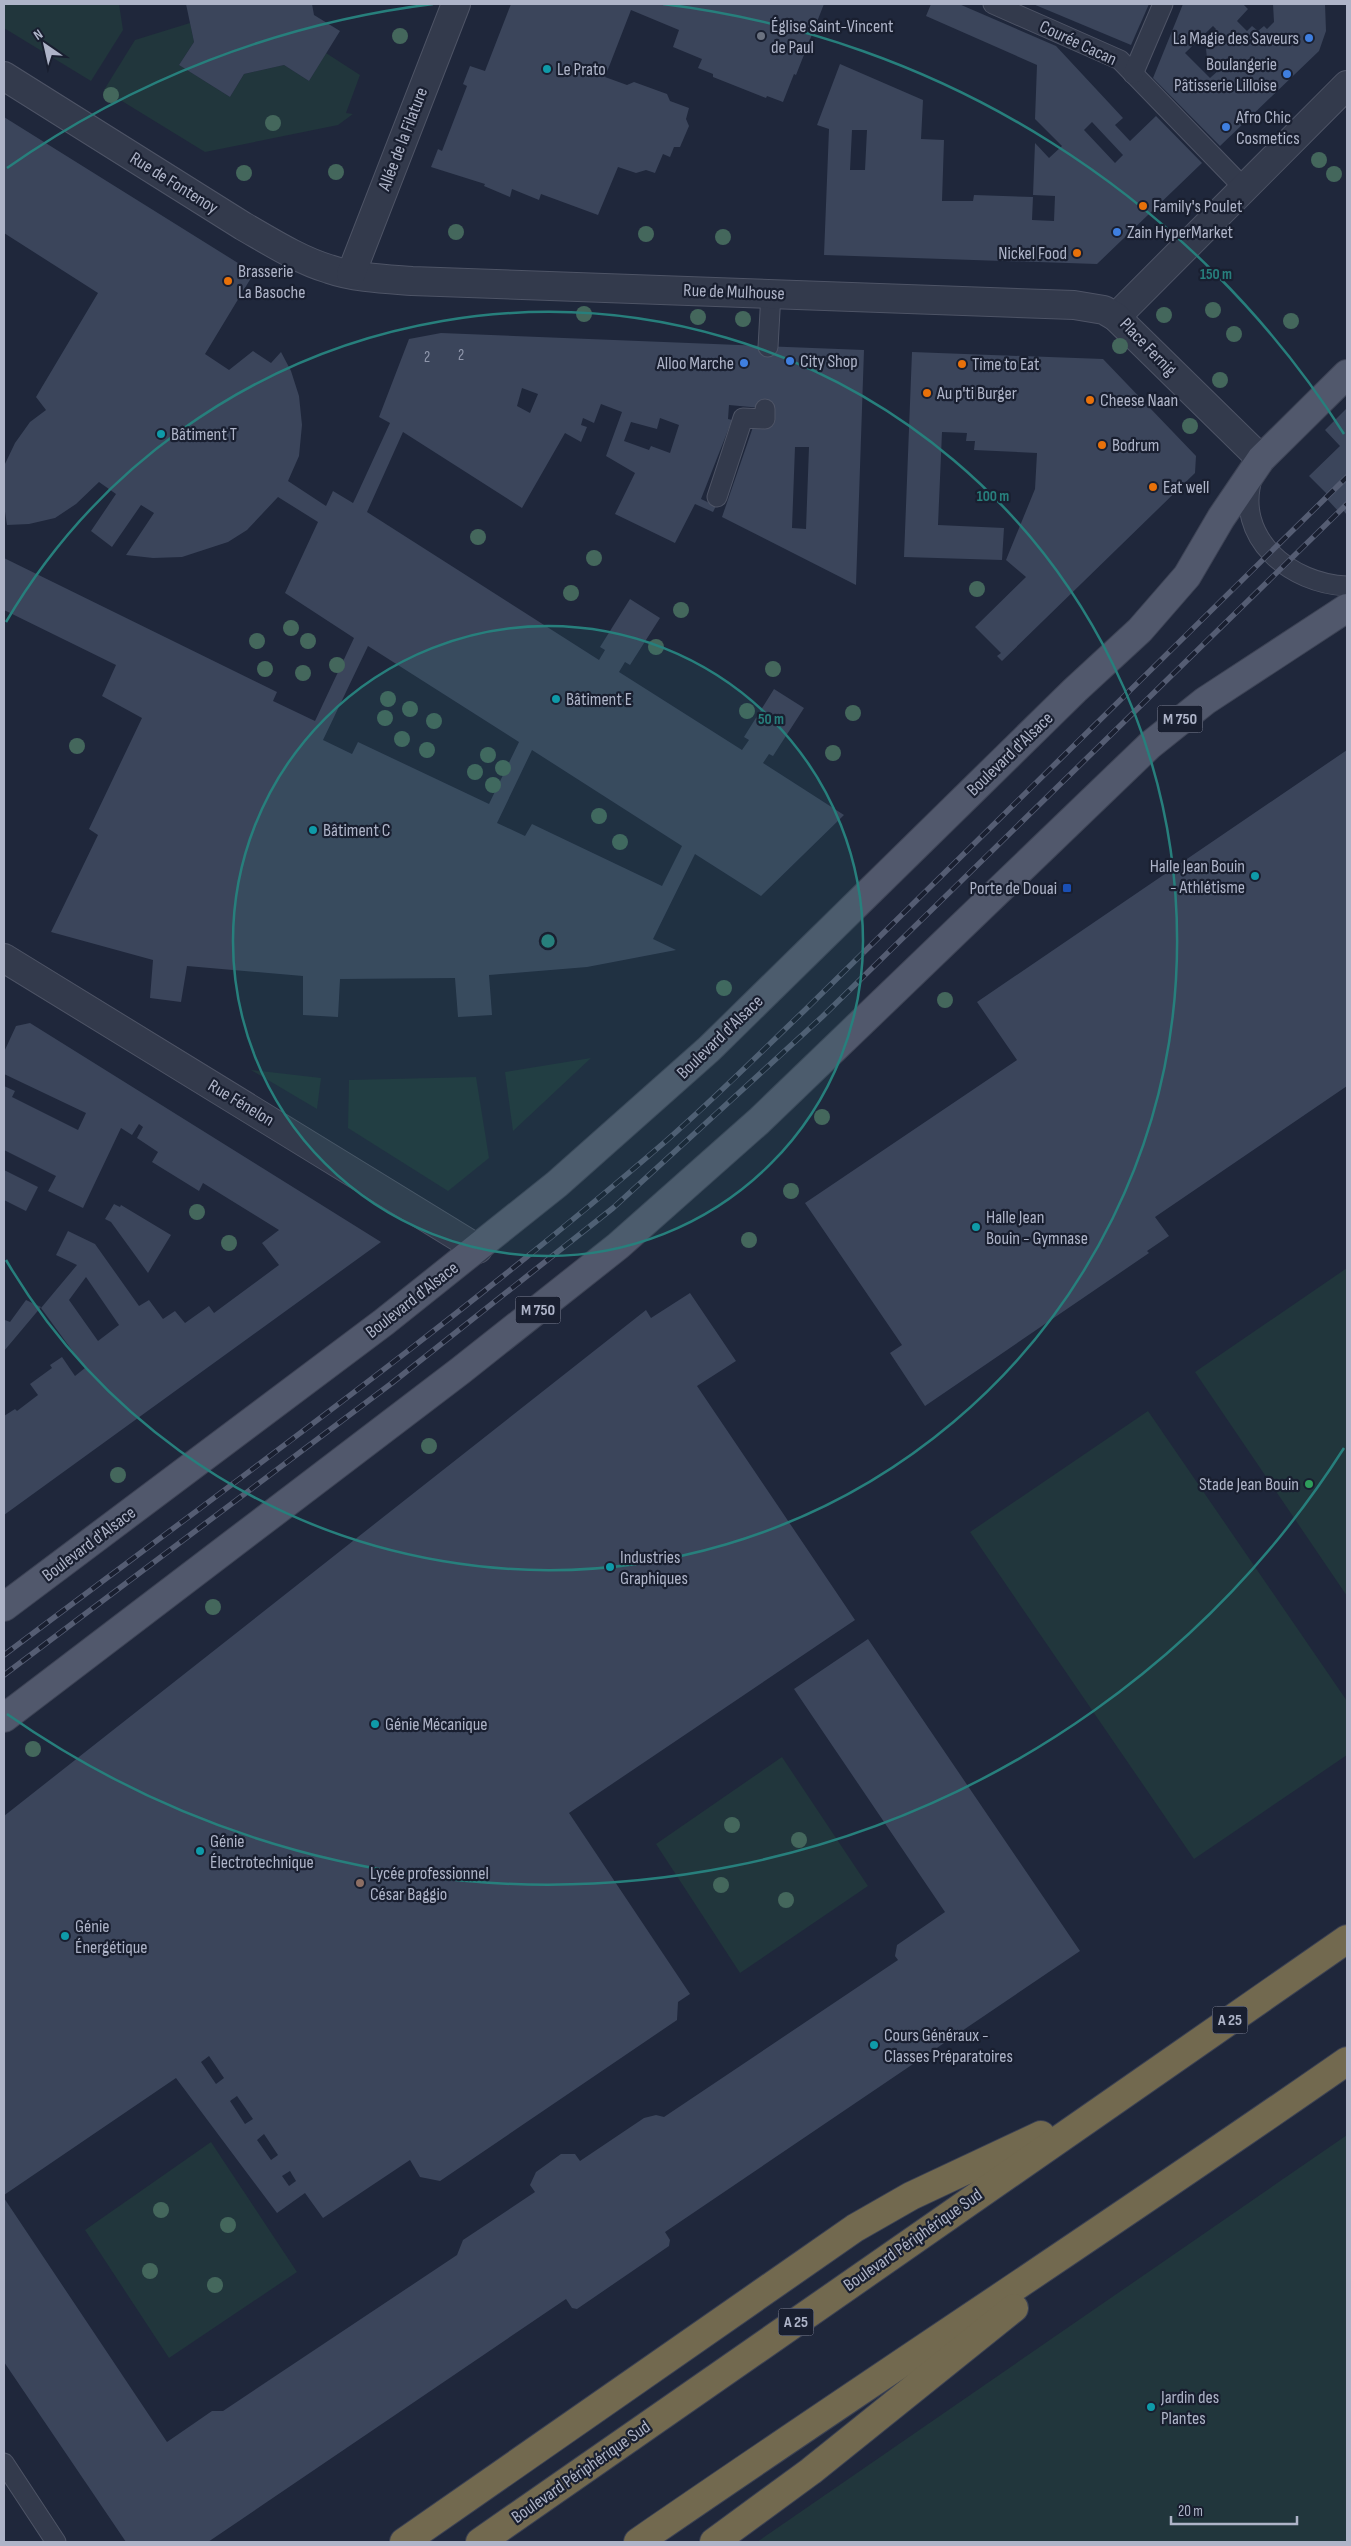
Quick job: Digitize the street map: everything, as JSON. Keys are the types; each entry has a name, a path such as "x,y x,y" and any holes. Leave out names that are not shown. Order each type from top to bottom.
{"highway":[{"name":"Boulevard Périphérique Sud","path":"480,2542 1347,1939"},
{"path":"638,2542 782,2443 1164,2189 1347,2061"},
{"path":"404,2542 855,2228 912,2196 1112,2101"},
{"path":"714,2542 811,2471 1164,2189"}],"main road":[{"name":"Boulevard d'Alsace","path":"4,1607 376,1328 478,1248 595,1152 709,1049 1075,690 1140,630 1187,576 1221,518 1261,459 1347,374"},
{"name":"M 750","path":"4,1718 460,1371 618,1246 759,1121 1150,744 1205,700 1347,608"}],"street":[{"name":"Allée de la Filature","path":"351,274 456,4"},
{"name":"Rue de Fontenoy","path":"4,76 243,226 329,270 351,274"},
{"name":"Place Fernig","path":"1261,459 1116,317 1243,187 1347,85"},
{"name":"Rue de Mulhouse","path":"351,274 412,281 1091,306 1104,310 1116,317"},
{"name":"Rue Fénelon","path":"7,968 478,1248"}],"lane":[{"name":"Courée Cacan","path":"993,4 1120,60 1243,187"},
{"name":"Courée Cacan","path":"1133,74 1164,4"},
{"path":"768,347 771,293"},
{"path":"718,497 743,418 765,419 765,409"},
{"path":"1261,459 1249,488 1249,504 1252,523 1264,546 1288,568 1306,578 1323,584 1347,586"},
{"path":"4,2463 56,2542"}],"green space":[{"path":"4,4 119,4 123,30 91,81 4,28"},
{"path":"190,23 194,42 179,65 230,97 244,74 284,65 309,81 326,53 360,75 346,113 353,114 338,125 205,152 104,90 135,40"},
{"path":"591,1058 513,1131 505,1072"},
{"path":"251,1070 321,1078 317,1109"},
{"path":"476,1077 489,1158 448,1191 348,1128 349,1080"},
{"name":"Stade Jean Bouin","path":"1347,1268 1347,1596 1195,1372"},
{"path":"1148,1411 1347,1701 1347,1755 1194,1859 970,1532"},
{"path":"782,1757 868,1886 740,1973 656,1844"},
{"name":"Jardin des Plantes","path":"1347,2135 1347,2542 757,2542"},
{"path":"211,2142 297,2272 169,2358 85,2230"}],"building":[{"path":"186,4 312,4 314,15 340,31 309,81 284,65 244,74 230,97 179,65 194,42"},
{"path":"511,4 824,4 796,75 794,74 783,102 767,96 766,98 713,77 713,74 698,68 702,59 673,47 679,30 631,10 605,77 627,85 634,82 667,94 670,101 689,108 686,119 689,126 680,147 674,147 670,157 663,154 655,173 646,170 636,173 618,167 598,215 541,194 539,200 512,189 510,197 484,186 485,184 431,167 438,149 442,151 467,86 463,84 470,66 485,71"},
{"path":"931,4 959,4 1056,46 1123,118 1115,125 1130,141 1156,116 1202,163 1097,264 824,255 829,129 817,125 840,64 923,100 921,139 944,140 942,201 973,201 974,195 1033,197 1032,220 1054,221 1055,196 1033,195 1035,143 1049,158 1062,146 1035,119 1037,65 926,16","holes":["1092,122 1123,155 1115,163 1084,130","852,130 867,130 865,170 850,170"]},
{"path":"1033,4 1149,4 1131,45"},
{"path":"1183,4 1243,4 1248,9 1237,21 1247,31 1252,26 1258,31 1264,26 1267,29 1274,22 1273,4 1325,4 1326,31 1319,51 1220,146 1153,78","holes":["1213,26 1216,29 1209,37 1213,41 1206,49 1207,58 1219,70 1210,78 1185,53"]},
{"path":"4,117 254,273 205,354 229,370 253,351 271,363 281,352 291,371 299,396 302,425 299,456 288,481 326,506 333,491 353,503 355,499 390,423 379,417 409,339 441,333 864,350 856,585 722,517 753,427 770,428 771,409 729,405 728,419 732,420 701,499 716,506 713,512 695,504 675,543 615,514 635,473 606,456 622,412 601,404 594,423 583,418 581,425 587,427 581,442 565,433 522,508 403,432 367,512 599,660 605,650 600,647 630,599 660,618 630,665 625,662 619,672 742,750 749,740 744,737 774,689 804,708 773,756 769,754 763,763 844,815 761,896 695,854 653,939 676,950 587,967 489,975 492,1015 458,1017 455,978 340,979 338,1017 303,1015 303,976 187,966 181,1002 150,998 153,960 51,932 98,835 89,829 142,718 102,696 116,665 4,610 4,558 277,692 273,701 315,721 354,638 285,593 318,522 278,497 247,530 228,542 182,557 153,558 126,555 154,513 141,505 112,547 91,531 116,494 99,482 76,504 55,518 29,524 7,525 4,505 4,466 15,443 30,422 46,410 36,397 98,293 4,233","holes":["522,388 538,394 530,413 517,406","660,418 679,425 670,453 651,446 649,450 624,441 631,422 657,429","795,447 809,447 806,529 792,528","368,646 519,742 489,804 358,742 352,754 323,740","532,750 682,846 662,886 532,824 525,836 497,823"]},
{"path":"912,352 1103,359 1196,456 1195,473 1002,661 997,656 1001,653 975,627 1026,577 1006,560 1035,489 1037,453 974,450 975,441 966,441 967,433 942,432 938,525 1004,528 1002,560 904,557"},
{"path":"1347,408 1347,515 1342,509 1339,512 1327,499 1330,497 1309,476 1340,446 1325,430"},
{"name":"Halle Jean Bouin - Athlétisme","path":"1347,750 1347,1086 1155,1217 1169,1236 1147,1251 1149,1253 925,1406 890,1353 902,1345 805,1203 1017,1060 977,1002"},
{"path":"30,1023 381,1242 4,1515 4,1416 15,1409 17,1411 38,1395 30,1384 52,1368 50,1365 62,1357 75,1376 85,1368 41,1308 77,1265 56,1255 68,1231 95,1244 139,1306 149,1300 163,1319 175,1311 185,1323 209,1306 214,1313 279,1265 262,1243 279,1230 203,1183 199,1191 152,1162 158,1152 137,1138 143,1127 139,1124 132,1135 121,1128 83,1208 48,1191 56,1176 4,1150 4,1086 15,1091 12,1097 78,1130 86,1113 4,1074 4,1052 16,1026","holes":["86,1277 119,1325 98,1341 69,1300"]},
{"path":"4,1170 38,1187 26,1211 4,1200"},
{"path":"114,1204 120,1207 121,1205 171,1235 148,1273 111,1222 105,1219"},
{"path":"690,1293 736,1361 697,1386 855,1620 569,1813 690,1994 678,2002 677,2020 440,2181 420,2177 410,2160 323,2218 305,2193 277,2213 176,2078 4,2195 4,1816 646,1310 651,1318","holes":["209,2056 224,2078 216,2084 201,2062","237,2096 253,2119 245,2124 230,2101","264,2134 278,2155 271,2160 257,2140","290,2171 296,2181 289,2186 282,2176"]},
{"path":"26,1300 41,1307 4,1351 5,1320 10,1322"},
{"name":"Cours Généraux - Classes Préparatoires","path":"868,1639 1080,1951 665,2232 670,2240 669,2246 577,2309 572,2308 566,2299 208,2542 126,2542 4,2362 4,2198 167,2442 212,2411 223,2411 457,2255 463,2240 535,2192 530,2185 536,2172 561,2154 575,2154 580,2161 644,2118 656,2115 664,2117 898,1960 895,1956 897,1945 945,1912 794,1689"}],"railway":[{"path":"4,1655 256,1467 422,1340 586,1209 666,1141 805,1010 1347,477"},
{"path":"4,1675 392,1383 613,1208 822,1017 1347,504"}],"place":[{"name":"Église Saint-Vincent de Paul","path":"761,36"},
{"name":"La Magie des Saveurs","path":"1309,38"},
{"name":"Le Prato","path":"547,69"},
{"name":"Boulangerie Pâtisserie Lilloise","path":"1287,74"},
{"name":"Afro Chic Cosmetics","path":"1226,127"},
{"name":"Family's Poulet","path":"1143,206"},
{"name":"Zain HyperMarket","path":"1117,232"},
{"name":"Nickel Food","path":"1077,253"},
{"name":"Brasserie La Basoche","path":"228,281"},
{"name":"City Shop","path":"790,361"},
{"name":"Alloo Marche","path":"744,363"},
{"name":"Time to Eat","path":"962,364"},
{"name":"Au p'ti Burger","path":"927,393"},
{"name":"Cheese Naan","path":"1090,400"},
{"name":"Bâtiment T","path":"161,434"},
{"name":"Bodrum","path":"1102,445"},
{"name":"Eat well","path":"1153,487"},
{"name":"Bâtiment E","path":"556,699"},
{"name":"Bâtiment C","path":"313,830"},
{"name":"Halle Jean Bouin - Athlétisme","path":"1255,876"},
{"name":"Porte de Douai","path":"1067,888"},
{"name":"Halle Jean Bouin - Gymnase","path":"976,1227"},
{"name":"Stade Jean Bouin","path":"1309,1484"},
{"name":"Industries Graphiques","path":"610,1567"},
{"name":"Génie Mécanique","path":"375,1724"},
{"name":"Génie Électrotechnique","path":"200,1851"},
{"name":"Lycée professionnel César Baggio","path":"360,1883"},
{"name":"Génie Énergétique","path":"65,1936"},
{"name":"Cours Généraux - Classes Préparatoires","path":"874,2045"},
{"name":"Jardin des Plantes","path":"1151,2407"}]}
